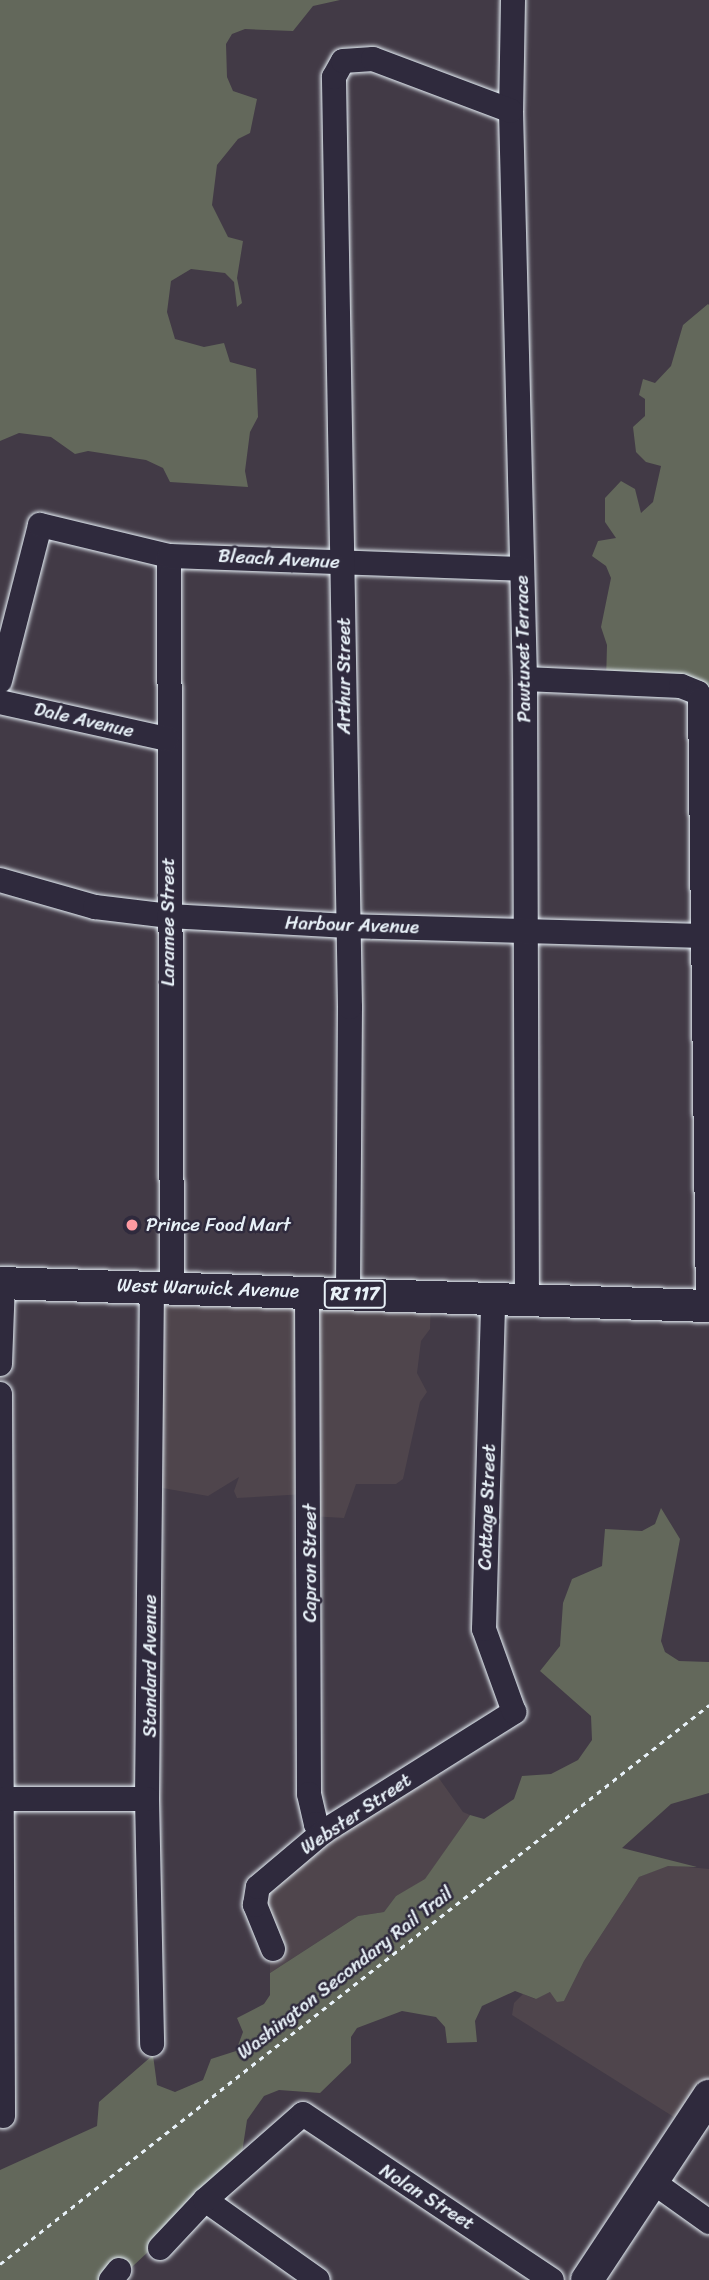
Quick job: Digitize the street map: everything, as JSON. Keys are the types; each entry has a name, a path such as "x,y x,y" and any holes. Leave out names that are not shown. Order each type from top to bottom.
{"main road":[{"name":"West Warwick Avenue","path":"1,1283 708,1306"},
{"path":"587,2280 709,2096"}],"street":[{"name":"Pawtuxet Terrace","path":"513,0 511,111 525,679 523,929 528,1051 527,1299"},
{"name":"Arthur Street","path":"348,1293 344,562 334,77 343,61 373,59 511,111"},
{"name":"Bleach Avenue","path":"0,681 40,525 169,556 522,569"},
{"name":"Laramee Street","path":"162,1287 169,916 169,556"},
{"path":"525,679 681,685 698,693 706,936 708,1306"},
{"name":"Dale Avenue","path":"0,702 167,739"},
{"name":"Harbour Avenue","path":"0,880 95,907 169,916 348,926 706,936"},
{"path":"0,1364 1,1283"},
{"name":"Standard Avenue","path":"152,2045 147,1799 162,1287"},
{"name":"Capron Street","path":"307,1291 309,1794 316,1824 323,1832"},
{"name":"Cottage Street","path":"493,1297 484,1629 514,1712"},
{"path":"0,1394 3,2116"},
{"name":"Webster Street","path":"272,1949 254,1894 323,1832 514,1712"},
{"path":"3,1799 147,1799"},
{"name":"Nolan Street","path":"205,2200 303,2114 552,2280"},
{"path":"653,2182 709,2222"},
{"path":"160,2248 205,2200 318,2280"}],"path":[{"name":"Washington Secondary Rail Trail","path":"0,2264 709,1705"}],"shaded area":[{"path":"156,1289 431,1298 430,1329 421,1341 417,1373 427,1392 420,1402 403,1479 396,1484 356,1484 344,1518 310,1516 306,1494 237,1498 234,1491 239,1477 208,1496 151,1486"},
{"path":"428,1763 463,1812 470,1815 425,1880 396,1896 384,1912 358,1916 270,1973 270,1948 256,1891"},
{"path":"668,1865 709,1869 709,2097 685,2124 512,2015 514,2003 523,1994 535,1999 550,1992 564,2001 584,1961 639,1877"}],"green space":[{"path":"0,0 340,0 313,6 293,31 245,29 232,34 226,44 227,77 233,91 257,99 250,133 238,139 217,165 212,205 228,237 243,241 237,278 242,303 237,307 234,282 225,273 191,269 171,281 167,312 175,339 204,347 224,343 230,362 256,369 258,417 250,432 245,471 248,487 170,482 163,468 146,460 88,451 75,454 51,437 19,433 0,441"},
{"path":"708,304 709,725 699,699 606,682 607,645 601,627 611,578 606,566 592,556 598,541 616,538 605,522 605,498 621,481 635,489 641,513 653,502 661,466 646,462 636,452 633,427 645,416 645,399 639,395 643,379 655,383 671,366 683,325"},
{"path":"661,1508 680,1539 661,1641 665,1652 679,1661 709,1662 709,1793 671,1804 622,1848 697,1867 668,1866 639,1877 584,1961 564,2001 557,2002 550,1992 536,1999 515,1991 482,2006 475,2021 477,2042 447,2043 445,2027 436,2017 402,2011 357,2028 351,2037 351,2063 320,2093 279,2090 264,2096 247,2120 240,2166 118,2280 0,2280 0,2170 97,2126 99,2102 153,2055 157,2085 175,2092 203,2080 211,2059 236,2051 243,2032 237,2018 264,2004 270,1995 270,1973 358,1916 384,1912 396,1896 425,1879 470,1815 484,1819 514,1799 522,1776 551,1774 578,1760 592,1740 591,1716 540,1671 560,1646 563,1603 572,1579 602,1566 605,1529 642,1531 655,1524"}],"place":[{"name":"Prince Food Mart","path":"132,1225"}]}
